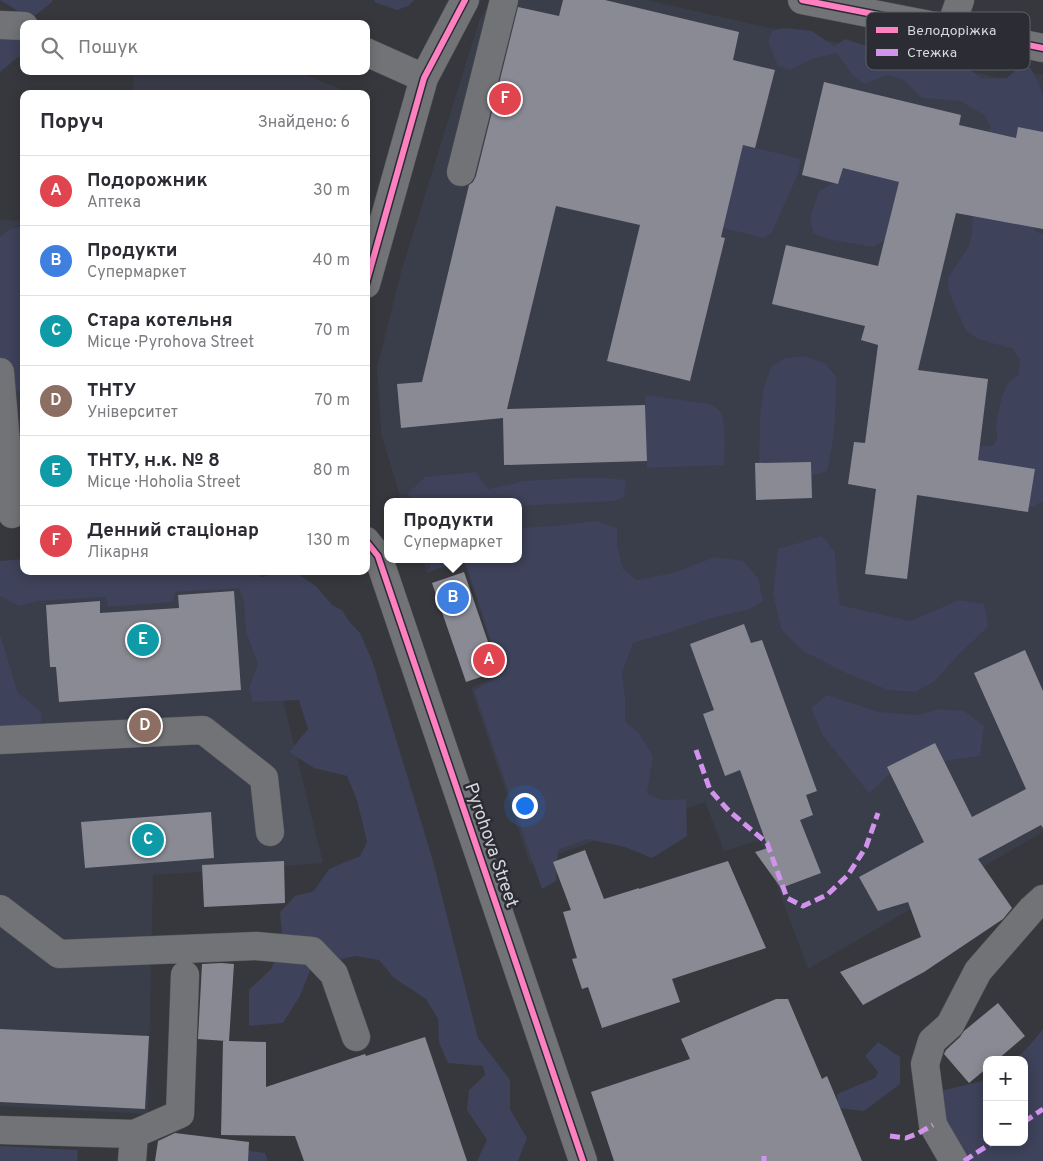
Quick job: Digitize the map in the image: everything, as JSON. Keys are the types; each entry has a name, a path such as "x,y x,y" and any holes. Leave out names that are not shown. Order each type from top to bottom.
{"street":[{"path":"370,270 424,78 465,0"},
{"path":"461,172 504,0"},
{"path":"956,12 960,0"},
{"path":"810,1 867,12"},
{"path":"0,25 20,26"},
{"path":"1030,45 1043,48"},
{"path":"370,54 424,78"},
{"path":"0,372 3,451 12,514"},
{"name":"Pyrohova Street","path":"370,546 378,556 583,1161"},
{"path":"0,740 203,730 264,778 270,832"},
{"path":"954,1161 933,1125 925,1064 932,1041 950,1025 978,971 1032,909 1043,900"},
{"path":"0,909 59,954 256,946 312,952 334,974 356,1038"},
{"path":"0,1130 134,1134 180,1114 185,975"},
{"path":"132,1161 134,1134"}],"shaded area":[{"path":"0,0 52,0 52,2 31,19"},
{"path":"375,0 414,0 408,6 397,10 374,2"},
{"path":"491,0 647,0 866,49 866,70 964,70 1024,83 1027,73 1043,75 1043,832 808,969 760,840 724,851 705,802 530,864 471,688 500,674 464,563 522,563 522,498 401,498 381,434 377,368 401,272 479,21"},
{"path":"0,22 20,26 20,57 0,72"},
{"path":"786,28 812,31 834,46 845,39 866,46 866,70 970,70 982,79 1007,78 1016,70 1030,70 1030,67 1043,93 1043,205 1034,230 1043,235 1043,501 1033,507 1021,508 971,471 979,446 993,446 997,439 996,424 1002,396 1008,383 1018,375 1020,360 1013,349 978,339 966,331 949,292 948,278 969,246 972,232 975,163 991,127 984,115 960,101 922,98 902,79 888,75 864,84 853,76 837,53 812,59 790,70 778,66 768,41 773,30"},
{"path":"133,75 306,75 342,90 134,90"},
{"path":"743,145 801,159 798,174 771,234 764,238 723,228"},
{"path":"843,168 899,182 885,240 873,247 827,239 813,233 810,217 819,191 833,183 838,184"},
{"path":"0,220 20,221 20,485"},
{"path":"20,228 20,391 0,391 0,237 10,229"},
{"path":"804,356 824,363 836,376 832,448 827,471 812,476 811,462 759,463 760,417 763,390 771,367 785,358"},
{"path":"645,395 709,404 719,410 723,418 724,465 647,468"},
{"path":"476,472 488,489 523,481 575,478 626,480 624,497 615,501 522,506 522,498 412,498 407,494 425,477"},
{"path":"597,521 617,528 617,545 623,569 636,580 673,573 715,557 743,561 758,578 763,601 750,609 708,619 633,643 622,673 625,697 625,722 639,733 653,756 647,793 662,800 686,799 687,836 652,858 625,847 587,839 558,850 556,881 542,889 474,691 502,674 466,563 522,563 522,528"},
{"path":"822,536 835,552 840,605 910,621 959,600 984,604 988,627 959,654 935,681 916,692 888,690 846,673 803,651 781,629 773,593 778,549"},
{"path":"20,559 20,575 259,575 261,577 299,575 316,586 332,605 342,610 360,633 373,663 433,861 478,1038 510,1080 510,1109 527,1138 518,1161 477,1161 487,1140 467,1110 469,1090 485,1075 483,1066 448,1063 439,1042 438,1019 426,999 394,978 379,960 355,956 312,966 300,996 283,1023 249,1026 249,990 272,968 282,936 280,912 295,896 314,891 329,869 360,856 367,842 357,800 347,776 314,768 289,752 308,729 299,700 253,702 249,688 258,664 246,632 244,602 239,588 175,592 173,602 108,607 106,597 38,601 19,606 0,596 0,561"},
{"path":"423,563 461,563 427,573"},
{"path":"430,563 457,563 431,570"},
{"path":"218,575 252,575 323,863 153,875 148,1114 0,1106 0,588"},
{"path":"0,634 18,693 42,712 41,725 0,742"},
{"path":"827,695 879,712 916,715 940,709 964,711 984,726 980,756 892,772 869,793 823,736 811,708"},
{"path":"1043,1029 1043,1161 953,1161 940,1091 983,1081 983,1146 1028,1146 1028,1056 1019,1056"},
{"path":"878,1042 900,1057 900,1084 864,1111 838,1108 837,1094 875,1078 878,1072 865,1056"},
{"path":"207,1145 265,1153 268,1161 204,1161"},
{"path":"0,1146 78,1150 77,1161 0,1161"}],"building":[{"path":"563,0 605,0 739,32 733,60 775,70 755,148 743,145 721,237 725,238 690,381 607,361 640,225 556,206 507,409 645,405 647,461 504,465 503,418 401,428 397,384 422,382 469,185 476,176 518,7 559,16"},
{"path":"824,82 961,115 959,125 1016,138 1018,127 1043,132 1043,229 956,213 918,370 988,379 978,460 1035,469 1028,512 917,495 907,579 865,574 876,489 848,484 854,442 865,443 878,345 861,340 865,326 772,304 786,245 878,266 899,182 843,168 838,184 802,175"},
{"path":"811,462 812,498 756,500 755,463"},
{"path":"464,572 498,671 466,682 432,583"},
{"path":"234,591 241,690 59,702 56,667 50,667 46,605 100,601 100,613 179,608 178,595"},
{"path":"744,624 751,643 762,640 817,791 806,795 813,815 800,820 821,873 781,888 755,852 768,848 740,770 725,776 703,714 714,710 690,644"},
{"path":"1025,650 1043,691 1043,828 1041,825 978,859 1012,908 1003,919 924,972 863,1005 840,972 921,937 908,902 878,911 859,877 924,842 887,767 935,743 972,817 1026,789 974,673"},
{"path":"211,812 214,858 85,868 81,822"},
{"path":"585,850 604,899 728,861 766,948 672,979 680,1002 602,1028 588,987 582,989 572,959 577,958 563,912 571,910 553,862"},
{"path":"284,861 285,903 204,907 202,865"},
{"path":"202,964 234,964 229,1041 266,1042 266,1087 365,1054 366,1056 425,1037 467,1161 304,1161 295,1136 221,1135 223,1041 226,1041 198,1039"},
{"path":"776,999 788,999 822,1079 827,1076 862,1161 614,1161 591,1092 690,1059 681,1039"},
{"path":"998,1003 1025,1036 1002,1056 983,1056 983,1071 969,1083 944,1054 964,1031"},
{"path":"0,1029 149,1036 145,1109 0,1102"},
{"path":"175,1133 249,1142 248,1161 155,1161 158,1141"}],"marked path":[{"path":"696,750 710,790 729,811 767,843 787,898 803,906 827,895 848,875 866,847 878,813"},
{"path":"1028,1119 1043,1109"},
{"path":"890,1136 906,1138 933,1125"},
{"path":"964,1161 987,1146"},
{"path":"764,1156 764,1161"}],"cycle path":[{"path":"370,270 424,78 465,0"},
{"path":"802,0 866,13"},
{"path":"1030,45 1043,48"},
{"path":"370,546 378,556 583,1161"}],"place":[{"name":"Денний стаціонар","path":"505,99"},
{"name":"Продукти","path":"453,598"},
{"name":"ТНТУ, н.к. № 8","path":"143,640"},
{"name":"Подорожник","path":"489,660"},
{"name":"ТНТУ","path":"145,726"},
{"name":"Стара котельня","path":"148,840"}]}
